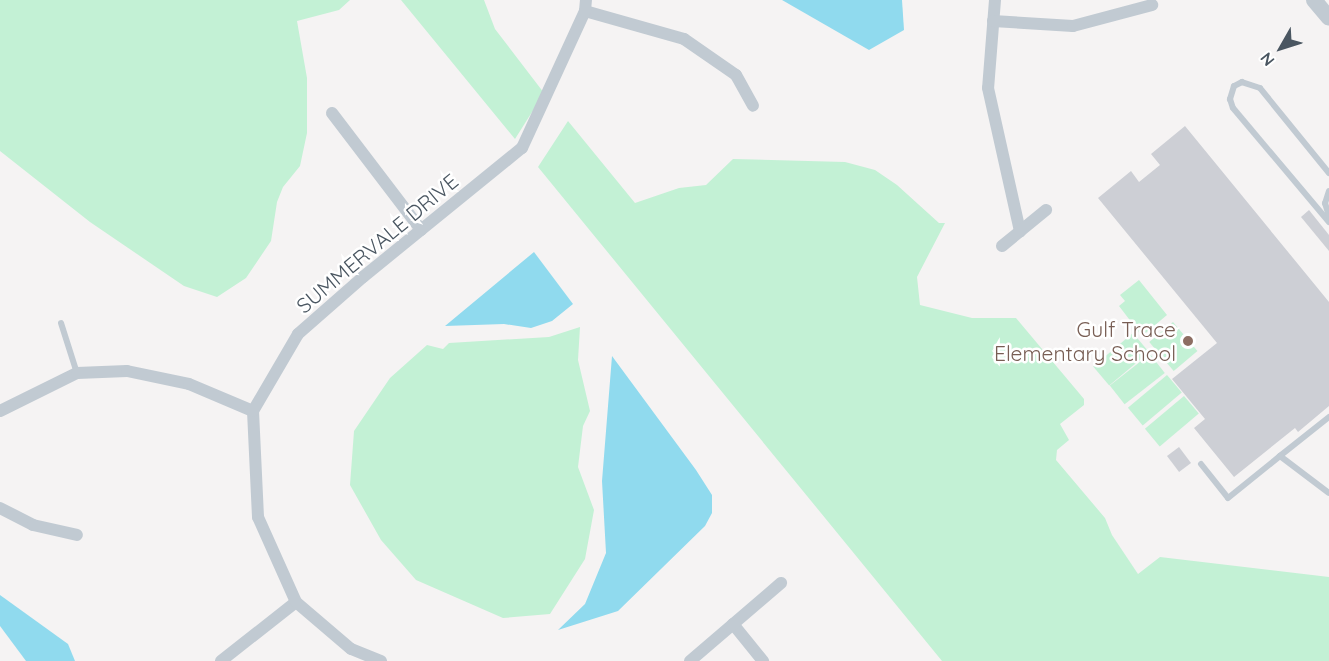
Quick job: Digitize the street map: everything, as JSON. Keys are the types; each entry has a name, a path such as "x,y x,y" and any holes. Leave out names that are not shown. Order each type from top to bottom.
{"street":[{"path":"995,0 988,88 1020,231"},
{"path":"1314,0 1329,18"},
{"path":"993,21 1073,26 1152,5"},
{"path":"586,6 684,39 736,75 753,106"},
{"name":"SUMMERVALE DRIVE","path":"253,411 298,334 522,148 586,6"},
{"path":"332,113 421,230"},
{"path":"1002,246 1046,210"},
{"path":"0,411 77,372 127,371 189,384 253,411 258,517 296,602 351,649 381,661"},
{"path":"0,508 33,525 77,535"},
{"path":"690,661 781,583"},
{"path":"221,661 296,602"},
{"path":"734,624 763,661"}],"lane":[{"path":"1329,173 1260,88 1242,82 1234,86 1230,99 1233,108 1329,222"},
{"path":"1329,191 1325,203 1329,216"},
{"path":"61,323 77,372"},
{"path":"1201,464 1228,498 1329,417"},
{"path":"1280,456 1329,493"}],"green space":[{"path":"0,0 350,0 339,10 297,21 307,78 307,133 300,166 283,187 277,202 271,241 246,278 217,297 184,286 90,222 0,151"},
{"path":"401,0 484,0 495,29 544,93 515,139"},
{"path":"568,121 635,203 679,188 706,185 733,159 845,162 875,170 897,185 939,223 945,223 917,277 920,305 972,318 1016,318 1084,399 1084,405 1060,424 1069,440 1057,450 1056,460 1105,518 1112,535 1138,574 1160,557 1329,577 1329,661 942,661 538,167"},
{"path":"1139,280 1167,315 1142,336 1119,306 1125,301 1120,295"},
{"path":"1173,322 1197,351 1174,371 1149,342"},
{"path":"580,327 578,360 590,411 583,426 578,467 594,510 585,559 550,614 503,618 416,580 381,540 350,485 354,431 390,378 427,345 443,349 449,343 549,337"},
{"path":"1133,333 1149,352 1109,386 1093,366"},
{"path":"1150,354 1165,373 1125,404 1110,385"},
{"path":"1167,375 1182,393 1143,425 1128,408"},
{"path":"1184,396 1199,414 1160,446 1145,429"}],"water":[{"path":"782,0 902,0 904,30 869,50"},
{"path":"534,252 573,304 552,321 531,328 504,324 445,326"},
{"path":"612,356 712,495 712,513 705,526 618,611 558,630 585,604 606,553 602,481"},
{"path":"0,595 68,644 75,661 26,661 0,626"}],"building":[{"path":"1185,126 1329,302 1329,406 1298,432 1295,428 1234,477 1194,428 1205,419 1172,379 1217,343 1098,198 1131,171 1139,182 1160,165 1151,154"},
{"path":"1309,210 1329,235 1329,251 1301,217"},
{"path":"1179,447 1191,463 1179,472 1167,456"}],"place":[{"name":"Gulf Trace Elementary School","path":"1188,341"}]}
